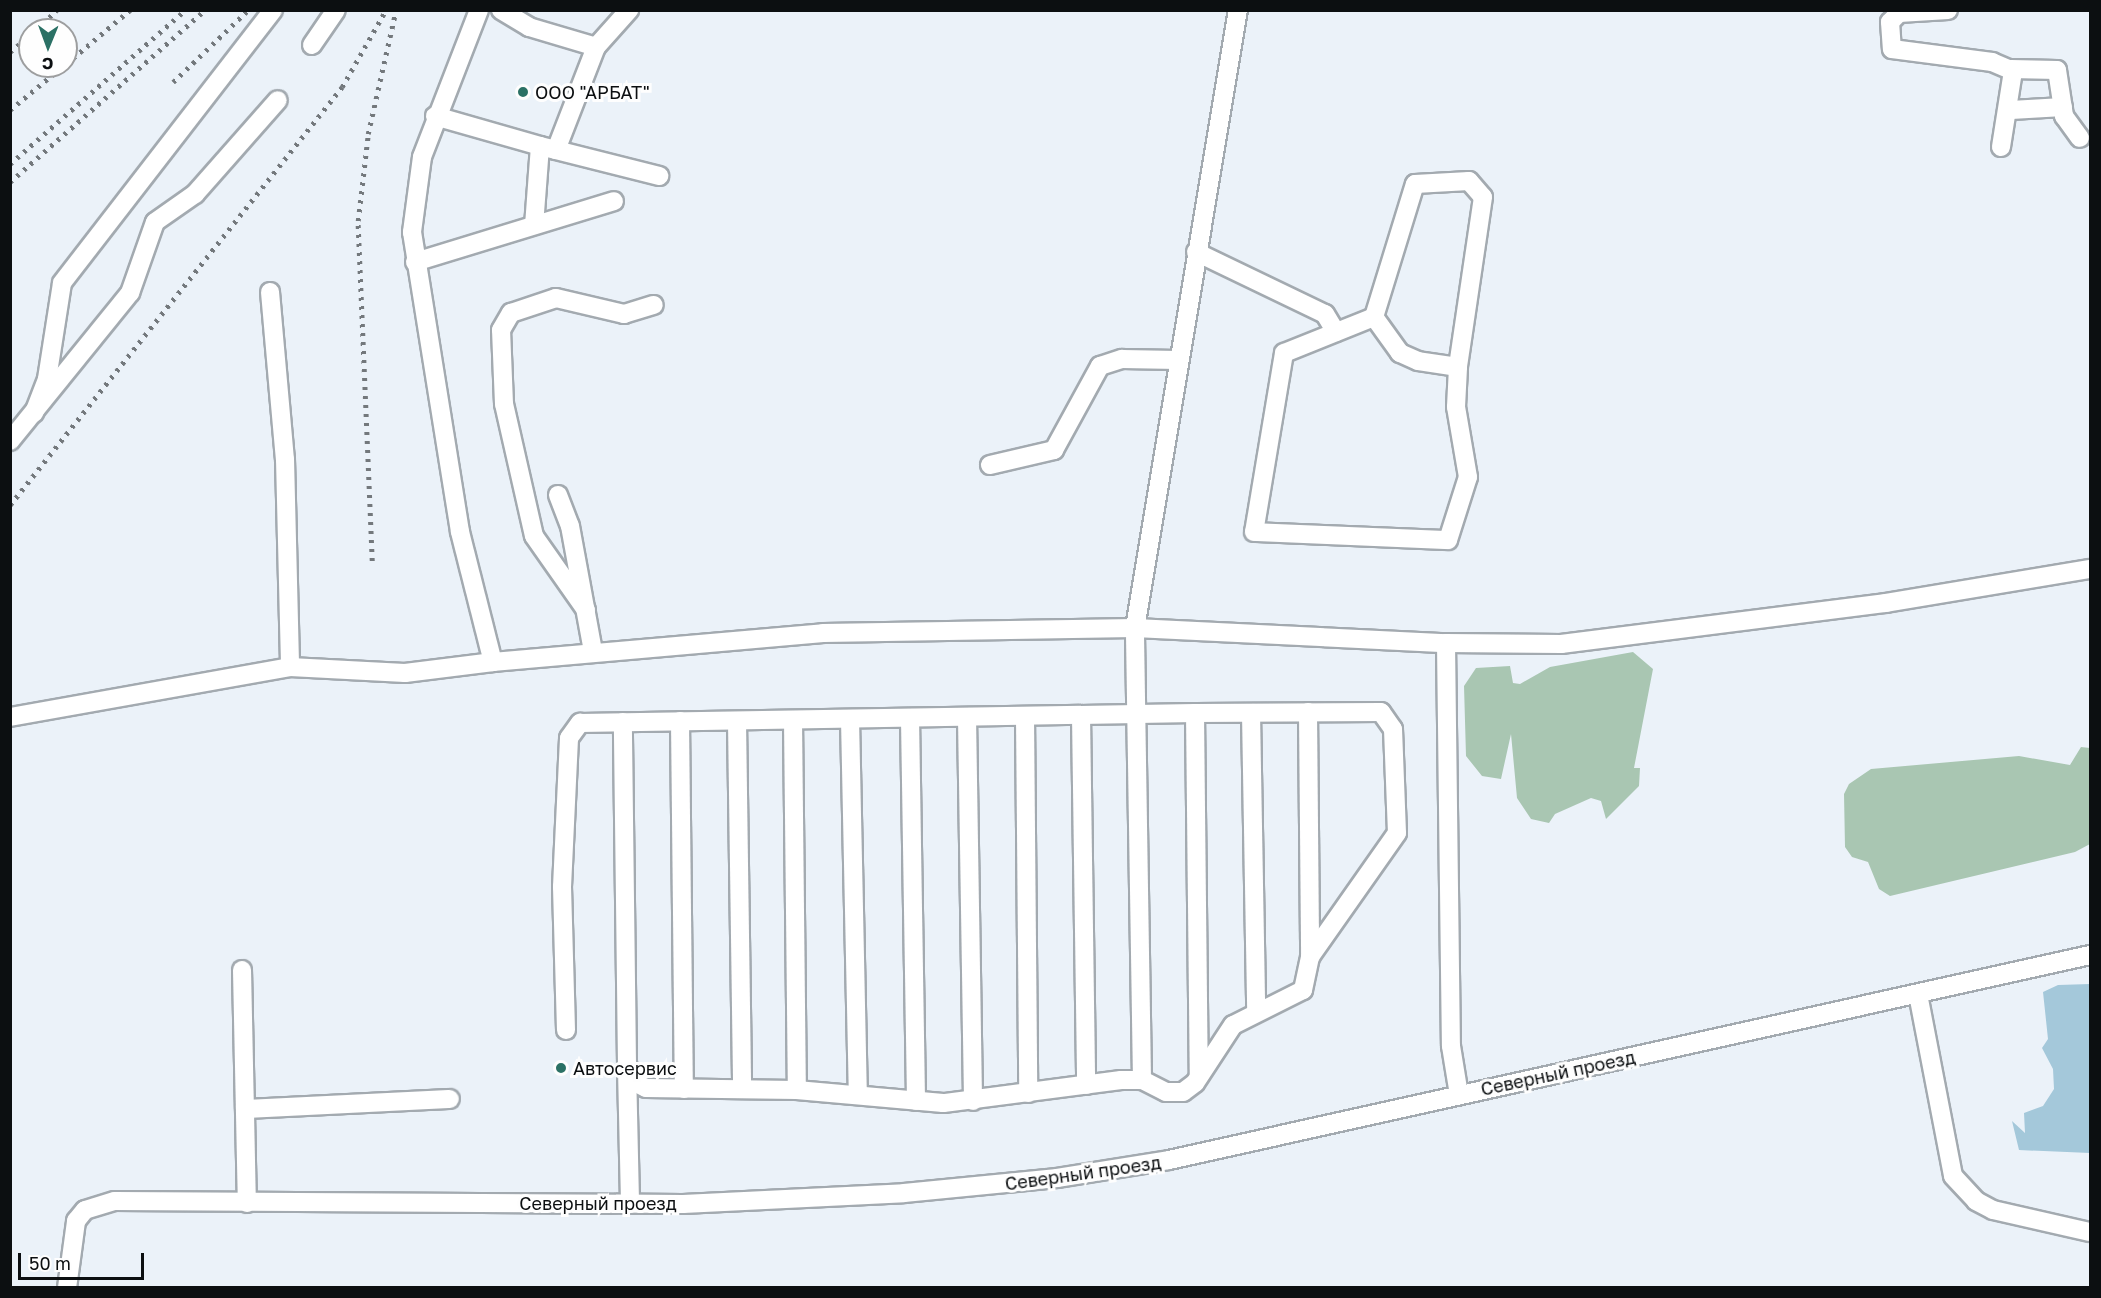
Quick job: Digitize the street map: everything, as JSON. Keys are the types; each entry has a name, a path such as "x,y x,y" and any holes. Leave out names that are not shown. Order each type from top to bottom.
{"street":[{"path":"34,413 47,379 62,283 273,10"},
{"path":"312,45 336,10"},
{"path":"479,10 435,116 414,194 416,262 467,567 493,662"},
{"path":"501,10 529,27 596,47"},
{"path":"534,225 548,148 596,47 629,10"},
{"path":"1142,1080 1135,628 1238,10"},
{"path":"1948,10 1901,12 1890,22 1892,49 2011,69 2057,70 2063,107 2080,138"},
{"path":"2001,147 2011,110 2011,69"},
{"path":"10,441 130,293 155,222 195,195 278,100"},
{"path":"2011,110 2063,107"},
{"path":"435,116 659,176"},
{"path":"1469,181 1483,197 1458,367 1455,407 1468,477 1448,540 1254,532 1284,353 1374,317 1415,184 1469,181"},
{"path":"416,262 614,201"},
{"path":"1196,252 1324,314 1336,332"},
{"path":"270,292 286,481 290,667"},
{"path":"586,610 534,536 504,404 501,330 511,314 556,298 624,314 654,305"},
{"path":"1374,317 1400,353 1458,367"},
{"path":"990,465 1054,450 1100,366 1122,359 1178,360"},
{"path":"558,495 586,610 593,651"},
{"path":"10,717 290,667 405,673 544,655 823,633 1135,628 1446,643 1561,644 1886,603 2091,569"},
{"path":"1446,643 1451,1046 1459,1095"},
{"path":"627,1064 637,1085 684,1089 797,1090 915,1101 973,1101 1086,1085 1142,1080 1174,1093 1190,1087 1224,1034 1256,1012 1303,990 1310,957 1308,712"},
{"path":"566,1030 562,886 569,738 580,723 1381,712 1388,717 1396,833 1310,957"},
{"path":"1195,713 1199,1075"},
{"path":"1251,713 1256,1012"},
{"path":"1081,715 1086,1085"},
{"path":"1025,716 1028,1093"},
{"path":"967,717 973,1101"},
{"path":"910,718 915,1101"},
{"path":"850,719 858,1094"},
{"path":"737,720 742,1089"},
{"path":"793,720 797,1090"},
{"path":"680,721 684,1089"},
{"path":"623,722 630,1203"},
{"name":"Северный проезд","path":"67,1287 70,1236 76,1221 97,1204 630,1203 829,1198 1057,1178 1169,1160 2091,955"},
{"path":"243,970 247,1203"},
{"path":"1918,994 1953,1176 1976,1201 1993,1210 2091,1232"},
{"path":"245,1109 450,1099"}],"green space":[{"path":"1633,652 1653,669 1634,768 1640,768 1639,786 1606,819 1601,801 1591,798 1555,814 1549,823 1531,819 1517,798 1511,734 1501,779 1482,776 1466,756 1464,686 1476,668 1510,666 1513,683 1520,684 1550,667"},
{"path":"2081,747 2090,748 2090,844 2075,852 1890,896 1879,889 1868,862 1852,857 1845,847 1844,794 1849,784 1871,769 2019,756 2070,765"}],"water":[{"path":"2090,984 2090,1153 2019,1150 2012,1121 2025,1133 2024,1113 2043,1106 2054,1089 2053,1069 2042,1048 2048,1039 2043,992 2058,985"}],"railway":[{"path":"49,18 57,10"},
{"path":"78,54 130,10"},
{"path":"10,164 185,10"},
{"path":"10,182 205,10"},
{"path":"173,82 248,10"},
{"path":"10,505 342,87 386,10"},
{"path":"372,561 358,221 368,134 396,10"},
{"path":"10,52 18,45"},
{"path":"10,110 49,78"}],"place":[{"name":"ООО \"АРБАТ\"","path":"523,92"},
{"name":"Автосервис","path":"561,1068"}]}
